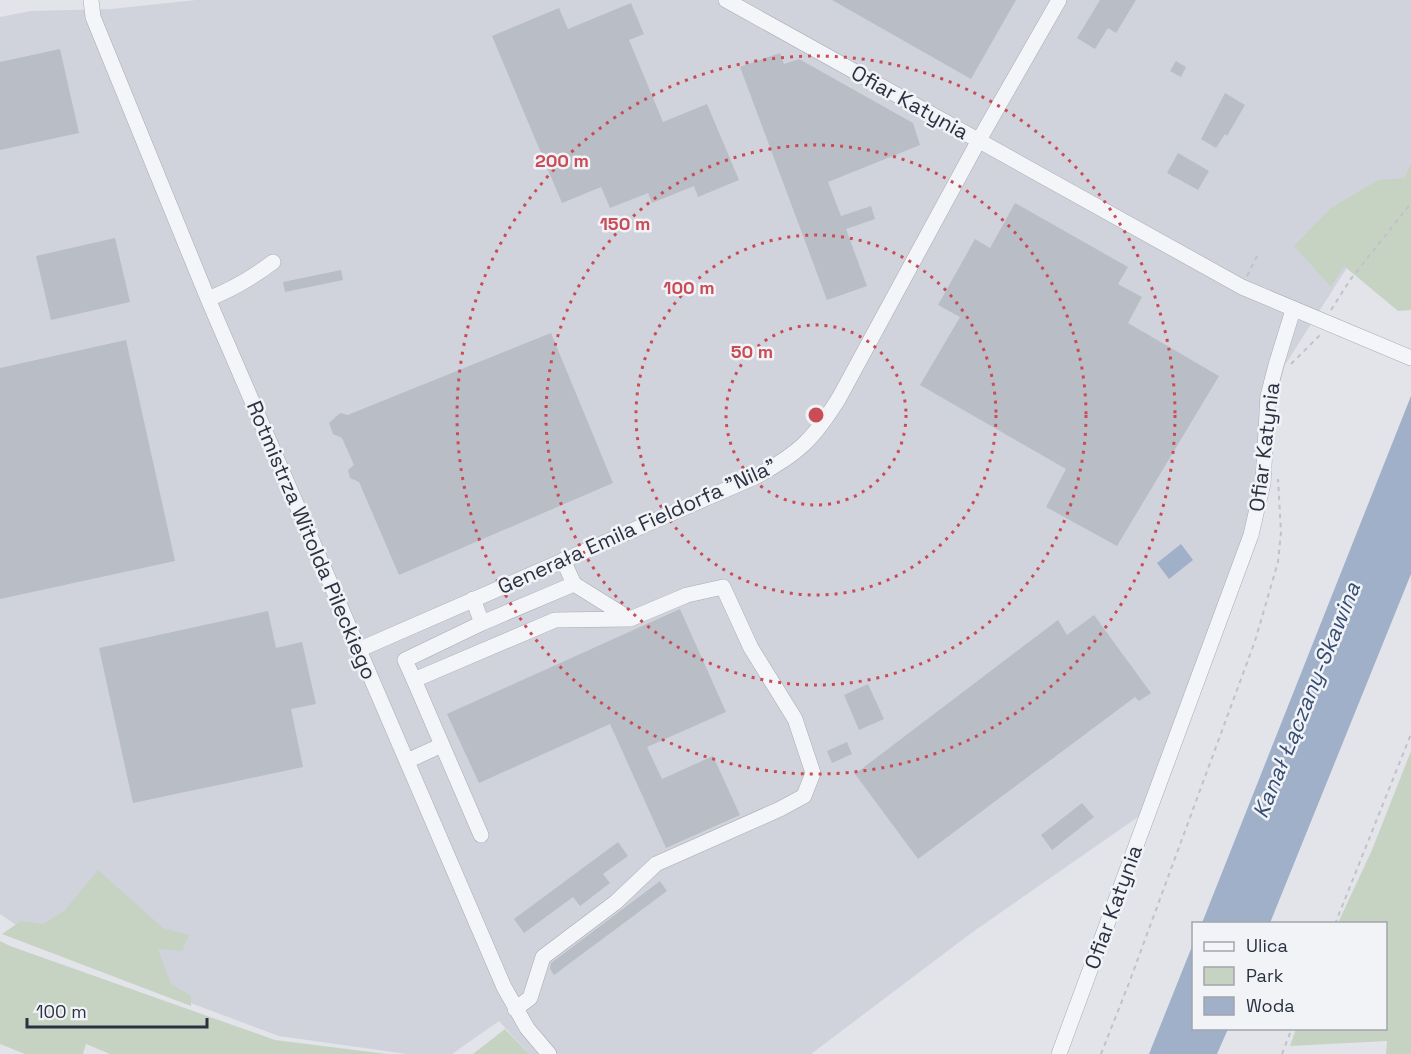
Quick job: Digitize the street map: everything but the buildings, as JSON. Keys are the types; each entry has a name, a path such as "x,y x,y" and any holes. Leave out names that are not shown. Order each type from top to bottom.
{"street":[{"name":"Rotmistrza Witolda Pileckiego","path":"82,0 93,17 208,299 504,987 527,1028 549,1054"},
{"name":"Rotmistrza Witolda Pileckiego","path":"91,0 93,17"},
{"name":"Ofiar Katynia","path":"726,0 1242,287 1293,310 1268,396 1263,483 1251,535 1059,1054"},
{"name":"Generała Emila Fieldorfa \"Nila\"","path":"358,650 755,477 779,464 802,447 822,425 839,398 979,140 1059,0"},
{"path":"208,299 253,278 273,262"},
{"path":"1293,310 1411,358"},
{"path":"564,560 574,584 630,620"},
{"path":"481,835 405,660 482,623 574,584"},
{"path":"414,680 555,620 630,620 687,595 723,587 751,648 795,719 813,773 804,796 656,864 616,902 543,957 530,998 515,1009"},
{"path":"473,599 482,623"},
{"path":"407,761 442,745"}],"path":[{"path":"1329,314 1348,284 1411,203"},
{"path":"1242,287 1257,256"},
{"path":"1290,368 1292,362 1320,336 1323,330"},
{"path":"1101,1054 1255,641 1279,554 1281,532 1278,472"},
{"path":"1336,922 1411,734"},
{"path":"1282,1054 1292,1030"}],"shaded area":[{"path":"196,0 1411,0 1411,163 1404,178 1285,365 1277,393 1270,486 1257,538 1161,801 974,931 811,1054 529,1054 499,1021 452,1054 407,1054 279,1036 145,986 16,925 0,914 0,17 31,11 111,9"}],"green space":[{"path":"1411,163 1411,310 1398,311 1344,266 1331,287 1294,246 1331,208 1378,180 1404,178"},
{"path":"1411,751 1411,1054 1386,1054 1387,1041 1290,1046 1296,1030 1387,1030 1387,922 1338,922 1372,850"},
{"path":"98,870 163,928 189,935 182,951 158,949 171,984 191,996 191,1006 2,934 21,921 43,924 64,911"},
{"path":"0,941 275,1040 387,1054 110,1054 86,1044 83,1054 25,1054 0,1044"},
{"path":"505,1029 529,1054 473,1054"}],"water":[{"name":"Kanał Łączany-Skawina","path":"1411,396 1411,574 1270,922 1202,922"},
{"path":"1181,544 1193,560 1169,579 1157,563"},
{"path":"1192,946 1192,1030 1228,1030 1217,1054 1149,1054"}]}
